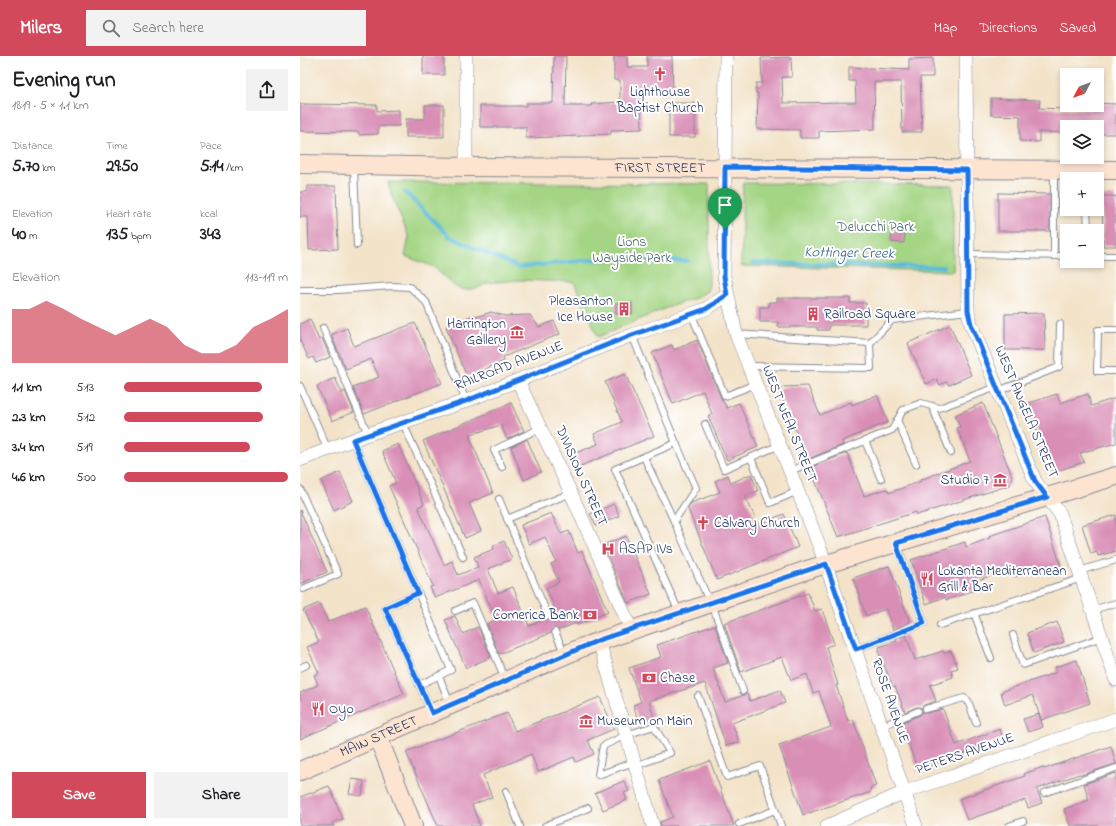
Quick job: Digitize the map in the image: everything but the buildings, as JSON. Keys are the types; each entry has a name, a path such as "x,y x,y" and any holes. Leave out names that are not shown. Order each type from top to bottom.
{"street":[{"path":"466,56 466,167"},
{"name":"WEST NEAL STREET","path":"726,56 724,276 727,295 736,334 826,564"},
{"name":"WEST ANGELA STREET","path":"966,56 968,311 1035,481 1060,514 1116,679"},
{"name":"FIRST STREET","path":"300,164 466,167 725,167 1054,170 1067,172"},
{"name":"FIRST STREET","path":"1104,172 1116,170"},
{"name":"RAILROAD AVENUE","path":"300,460 368,434 466,401 632,335 706,309 727,295"},
{"name":"DIVISION STREET","path":"518,381 571,493 631,629"},
{"name":"MAIN STREET","path":"300,771 599,640 826,564 1116,476"},
{"name":"ROSE AVENUE","path":"826,564 916,826"},
{"path":"599,640 653,826"},
{"name":"PETERS AVENUE","path":"826,826 905,792 1116,719"},
{"path":"378,737 413,826"}],"lane":[{"path":"354,164 357,245"},
{"path":"1054,170 1054,256"},
{"path":"967,254 1060,256"},
{"path":"1104,256 1116,256"},
{"path":"300,290 338,290 392,286 410,287 426,302 466,401"},
{"path":"748,366 871,368 870,343 892,320 968,311"},
{"path":"691,313 726,396 756,384"},
{"path":"790,471 892,430 903,410 921,403 939,408 1059,367 1060,324"},
{"path":"323,328 368,434"},
{"path":"1116,330 1098,330 1097,371 1116,371"},
{"path":"736,334 870,343"},
{"path":"632,335 696,488 674,521"},
{"path":"300,386 328,450"},
{"path":"932,406 951,453"},
{"path":"897,420 916,464"},
{"path":"404,423 463,557"},
{"path":"705,424 724,469 780,445"},
{"path":"502,467 494,450 541,428"},
{"path":"353,440 451,670 419,685"},
{"path":"865,441 881,479"},
{"path":"676,443 615,469 679,613"},
{"path":"644,457 711,602 743,691"},
{"path":"752,458 770,504 798,491"},
{"path":"300,488 338,574 303,589"},
{"path":"508,519 571,493"},
{"path":"499,499 548,616"},
{"path":"856,649 924,623 896,543"},
{"path":"940,625 1081,575 1116,560"},
{"path":"418,593 385,608 432,713"},
{"path":"455,611 473,603 505,681"},
{"path":"1092,610 1116,603"},
{"path":"974,613 992,658"},
{"path":"555,632 565,655"},
{"path":"1013,634 1023,665 1102,638"},
{"path":"439,676 450,705"},
{"path":"698,696 727,777 760,766 781,826"},
{"path":"926,708 964,698 968,700 976,722"},
{"path":"882,726 918,711"},
{"path":"654,726 670,753 598,775 603,746 626,735 654,726"},
{"path":"1044,793 1116,768"},
{"path":"506,791 520,826"},
{"path":"545,826 556,824 588,808"},
{"path":"739,824 775,810"},
{"path":"1008,826 1023,821"}],"green space":[{"name":"Lions Wayside Park","path":"388,182 709,184 709,285 707,291 698,297 669,307 598,337 574,282 519,280 487,283 478,288 463,290 454,286 434,267 405,256 409,237 392,197"},
{"name":"Delucchi Park","path":"743,183 953,185 953,271 741,266"}],"waterway":[{"name":"Kottinger Creek","path":"405,192 450,237 518,267 601,259 688,261"},
{"name":"Kottinger Creek","path":"753,263 944,267"}],"place":[{"name":"Lighthouse Baptist Church","path":"660,74"},
{"name":"Pleasanton Ice House","path":"624,309"},
{"name":"Railroad Square","path":"813,314"},
{"name":"Harrington Gallery","path":"517,332"},
{"name":"Studio 7","path":"1000,480"},
{"name":"Calvary Church","path":"703,523"},
{"name":"ASAP IVs","path":"608,549"},
{"name":"Lokanta Mediterranean Grill & Bar","path":"927,579"},
{"name":"Comerica Bank","path":"590,615"},
{"name":"Chase","path":"649,678"},
{"name":"Oyo","path":"318,709"},
{"name":"Museum on Main","path":"586,721"}],"route":[{"path":"725,167 967,170 967,304 971,324 1035,481 1047,497 896,543 924,623 856,649 826,564 599,640 432,713 385,608 418,593 353,440 466,401 632,335 706,309 727,295 724,276 725,229 725,167"}]}
